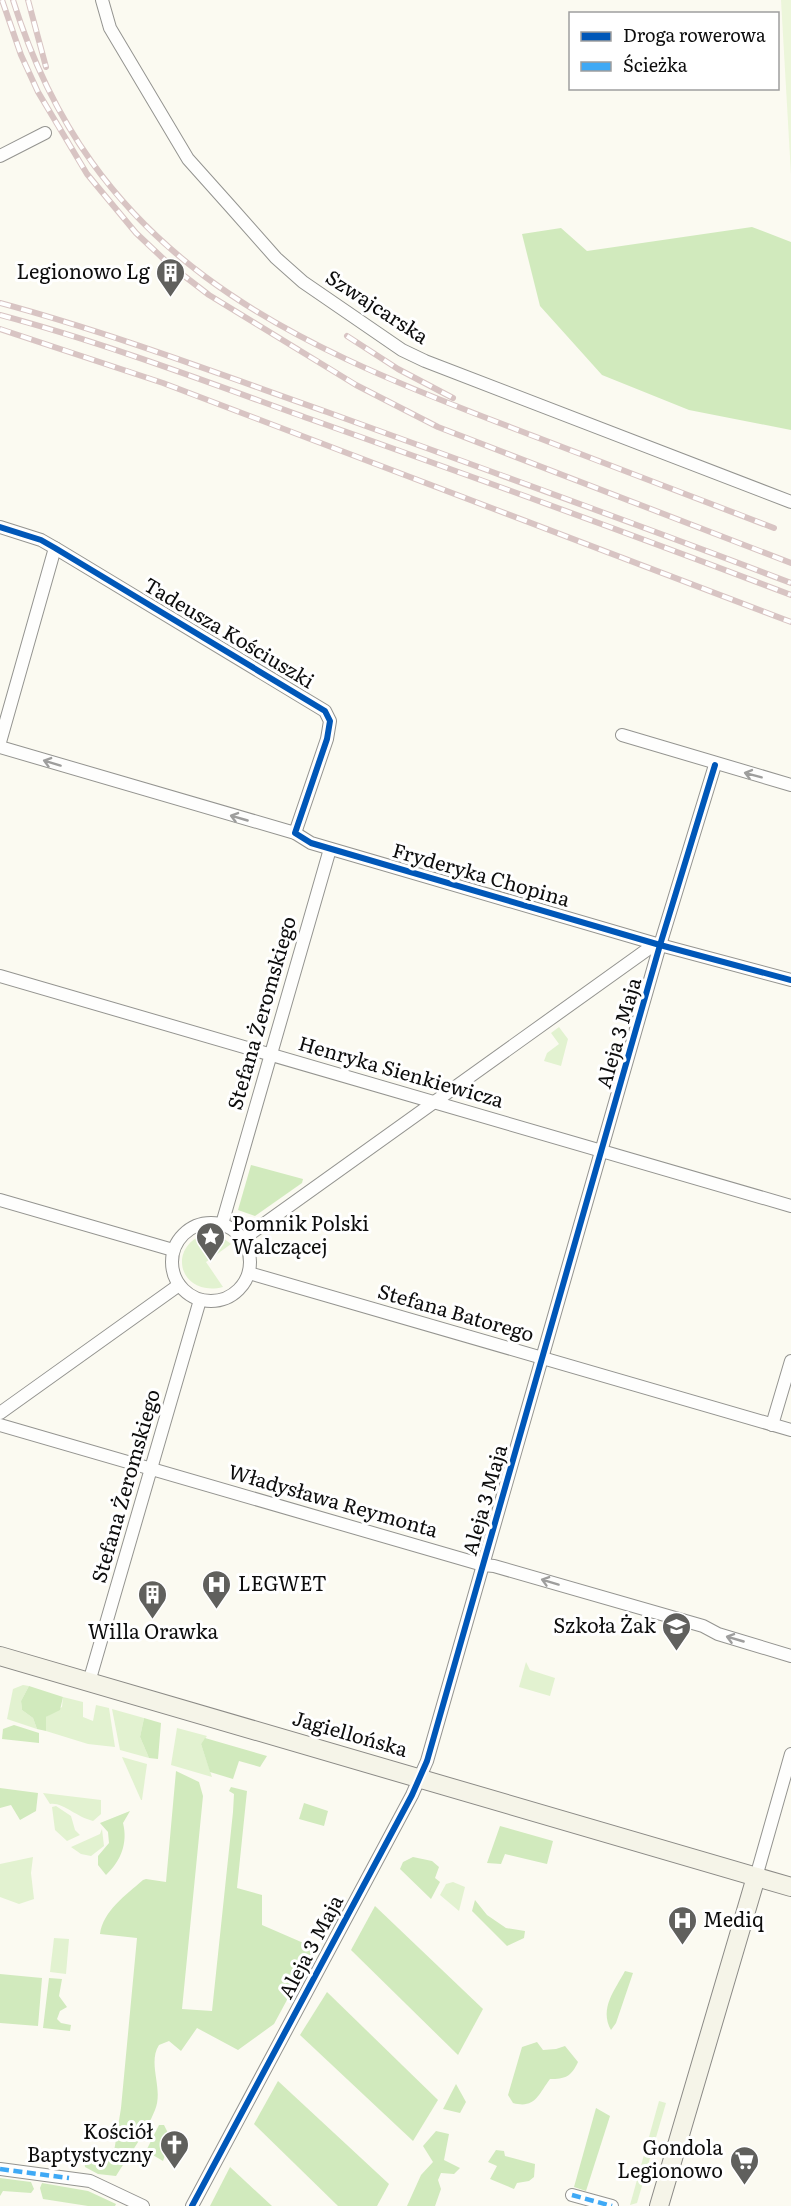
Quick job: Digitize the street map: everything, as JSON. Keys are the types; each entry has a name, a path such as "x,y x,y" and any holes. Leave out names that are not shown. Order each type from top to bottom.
{"street":[{"name":"Szwajcarska","path":"102,0 110,28 189,159 276,258 303,282 402,350 425,361 791,502"},
{"path":"0,156 45,133"},
{"name":"Tadeusza Kościuszki","path":"0,527 41,540 56,548 325,711 330,721 327,739 296,833"},
{"path":"0,742 56,548"},
{"path":"622,735 715,765 791,785"},
{"name":"Fryderyka Chopina","path":"0,747 296,833 311,843 330,849 660,945 673,946 791,980"},
{"name":"Aleja 3 Maja","path":"192,2206 420,1778 544,1358 660,945 715,765"},
{"name":"Stefana Żeromskiego","path":"222,1224 330,849"},
{"path":"243,1239 648,950 660,945"},
{"name":"Henryka Sienkiewicza","path":"0,975 791,1206"},
{"path":"0,1200 173,1250"},
{"path":"198,1224 222,1224 234,1230 243,1239 249,1256 249,1273 243,1284 224,1299 200,1300 188,1294 179,1285 171,1262 173,1250 178,1239 198,1224"},
{"name":"Stefana Batorego","path":"249,1273 791,1430"},
{"path":"0,1413 179,1285"},
{"name":"Stefana Żeromskiego","path":"89,1682 200,1300"},
{"path":"772,1425 791,1361"},
{"name":"Władysława Reymonta","path":"0,1425 483,1565 494,1566 709,1627 718,1634 791,1656"},
{"name":"Jagiellońska","path":"0,1656 791,1887"},
{"path":"659,2206 791,1754"},
{"path":"0,2169 90,2181 143,2206"},
{"path":"572,2195 612,2206"}],"green space":[{"path":"781,0 791,0 791,175"},
{"path":"752,227 791,242 791,430 689,410 602,375 540,306 522,234 561,228 587,251"},
{"path":"559,1027 568,1039 561,1066 544,1061 547,1053 559,1044 551,1033"},
{"path":"251,1165 303,1179 302,1183 255,1216 238,1210"},
{"path":"208,1233 219,1235 231,1244 206,1262 223,1287 208,1288 196,1285 183,1269 182,1258 186,1248 194,1239"},
{"path":"526,1662 530,1670 555,1678 550,1696 519,1687"},
{"path":"23,1685 29,1686 21,1701 22,1710 33,1718 37,1729 7,1719 13,1689"},
{"path":"29,1686 63,1697 60,1710 46,1717 46,1731 37,1729 33,1718 22,1710 21,1701"},
{"path":"63,1697 83,1702 83,1717 93,1721 96,1705 109,1708 115,1747 88,1744 46,1731 46,1717 62,1707"},
{"path":"112,1709 144,1718 140,1737 149,1758 120,1750"},
{"path":"144,1718 161,1723 158,1759 149,1758 140,1737"},
{"path":"14,1725 39,1733 39,1743 2,1739 3,1729"},
{"path":"177,1728 207,1736 201,1744 212,1777 171,1765"},
{"path":"205,1738 267,1756 260,1767 239,1761 233,1779 210,1772 201,1744"},
{"path":"122,1757 147,1764 142,1800 141,1800"},
{"path":"176,1771 199,1782 203,1796 182,2009 212,2011 233,1812 234,1794 229,1791 231,1787 247,1791 237,1888 262,1895 262,1925 315,1948 274,2024 238,2050 197,2028 181,2051 169,2041 159,2045 155,2060 158,2093 151,2119 116,2176 98,2174 85,2167 84,2159 113,2158 121,2108 137,1938 100,1934 110,1911 143,1880 166,1882"},
{"path":"0,1788 38,1793 36,1811 20,1820 11,1805 0,1808"},
{"path":"43,1793 101,1800 101,1814 93,1821 87,1819 60,1805 50,1804"},
{"path":"304,1803 328,1811 324,1826 299,1819"},
{"path":"56,1806 71,1816 75,1830 80,1835 67,1841 55,1830 52,1807"},
{"path":"130,1811 123,1823 125,1838 122,1851 116,1864 106,1875 98,1865 98,1856 109,1843 108,1832 100,1823"},
{"path":"500,1826 553,1841 547,1864 505,1854 501,1864 487,1863"},
{"path":"102,1829 104,1846 91,1856 81,1854 71,1847 100,1834"},
{"path":"33,1857 31,1873 34,1899 19,1904 0,1897 0,1864"},
{"path":"413,1857 432,1861 439,1867 435,1878 440,1882 431,1899 400,1869 403,1862"},
{"path":"453,1882 465,1887 459,1911 440,1895 446,1884"},
{"path":"475,1900 487,1915 506,1928 525,1931 524,1938 507,1946 472,1911"},
{"path":"375,1906 483,2009 458,2055 351,1950"},
{"path":"54,1938 69,1939 66,1974 50,1972"},
{"path":"625,1971 633,1973 616,2023 611,2030 608,2022 608,2007 613,1992"},
{"path":"0,1974 42,1978 38,2026 0,2023"},
{"path":"49,1978 62,1979 59,1996 67,2007 60,2011 57,2019 61,2023 71,2025 70,2031 43,2028"},
{"path":"327,1992 438,2100 413,2141 300,2035"},
{"path":"537,2042 543,2050 565,2046 578,2062 567,2076 550,2079 531,2102 513,2103 508,2095 522,2047"},
{"path":"278,2081 389,2184 377,2206 338,2206 254,2124"},
{"path":"456,2084 466,2102 460,2113 443,2109"},
{"path":"659,2101 666,2103 637,2203 630,2205"},
{"path":"596,2108 610,2116 586,2191 574,2187"},
{"path":"159,2125 164,2125 171,2139 163,2161 146,2151"},
{"path":"436,2131 449,2134 444,2160 460,2168 454,2174 441,2173 438,2180 441,2189 435,2206 407,2206 421,2175 433,2162 423,2146"},
{"path":"496,2150 504,2151 505,2156 535,2164 534,2177 529,2181 517,2183 514,2189 490,2179 497,2166 488,2162"},
{"path":"230,2167 272,2206 210,2206"},
{"path":"0,2178 31,2182 34,2189 31,2193 3,2191 0,2196"},
{"path":"42,2183 88,2191 116,2204 115,2206 88,2206 43,2199 40,2188"}],"railway":[{"path":"2,0 21,55 38,92 87,174 136,233 170,265 209,295 356,385 438,427 791,563"},
{"path":"13,0 48,88 92,162 145,224 205,276 272,321 346,359 426,394 774,528"},
{"path":"28,0 46,67"},
{"path":"0,303 83,327 327,412 791,583"},
{"path":"0,315 117,350 194,377 551,505 791,595"},
{"path":"0,329 163,383 791,622"},
{"path":"347,336 398,369 453,398"}],"marked path":[{"path":"0,2169 69,2178"},
{"path":"572,2195 612,2206"}],"cycle path":[{"path":"0,527 41,540 325,711 330,721 327,739 295,833 311,843 660,945 791,980"},
{"path":"192,2206 412,1795 427,1761 660,945 715,765"}],"place":[{"name":"Legionowo Lg","path":"171,298"},
{"name":"Pomnik Polski Walczącej","path":"211,1262"},
{"name":"LEGWET","path":"217,1610"},
{"name":"Willa Orawka","path":"153,1620"},
{"name":"Szkoła Żak","path":"677,1652"},
{"name":"Mediq","path":"682,1946"},
{"name":"Kościół Baptystyczny","path":"174,2170"},
{"name":"Gondola Legionowo","path":"744,2186"}]}
